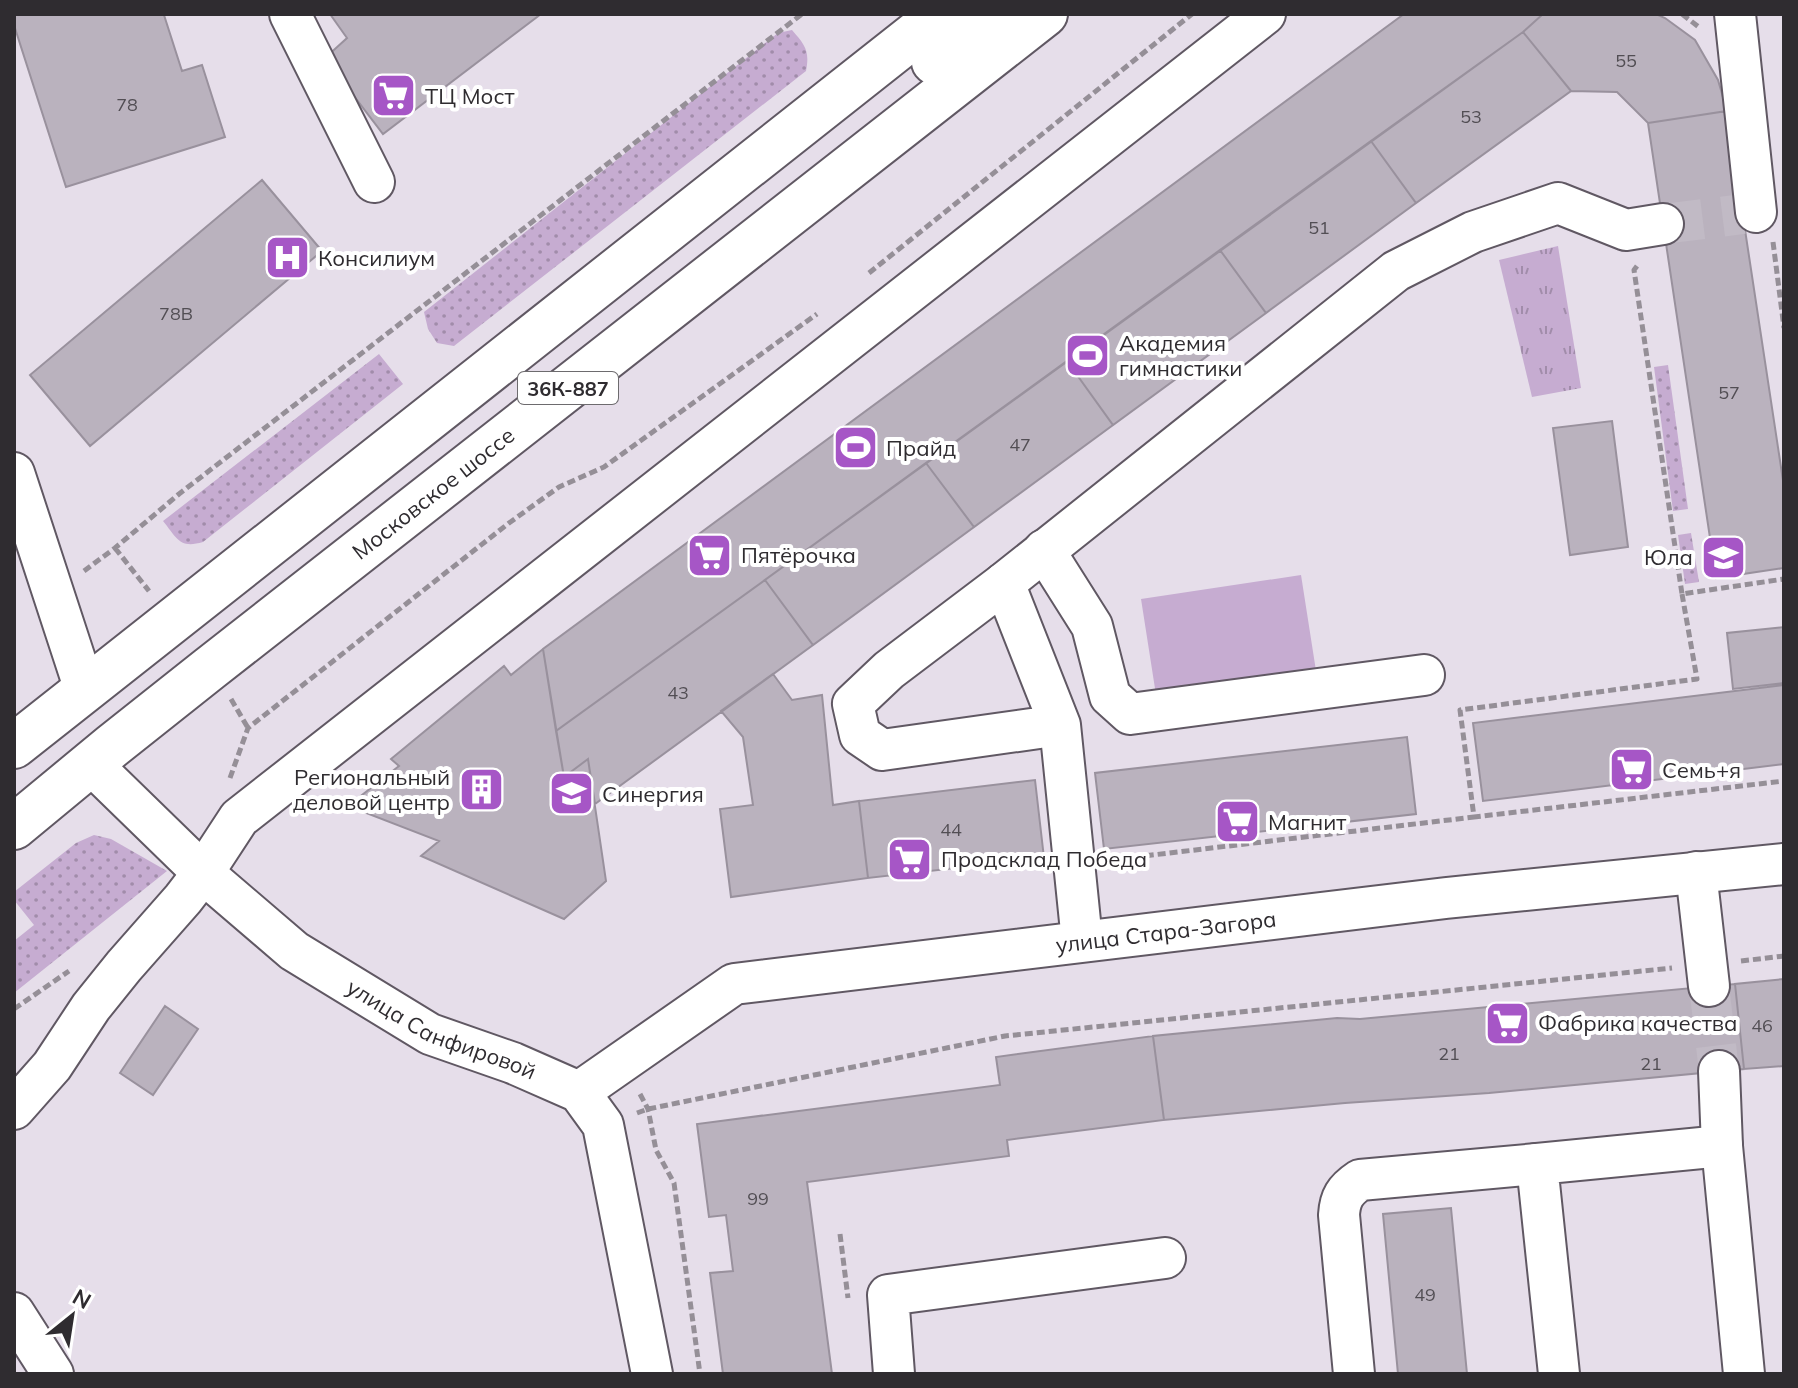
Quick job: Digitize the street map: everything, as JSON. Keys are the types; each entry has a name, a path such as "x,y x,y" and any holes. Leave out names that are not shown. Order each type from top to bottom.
{"main road":[{"name":"Московское шоссе","path":"14,787 91,705 941,14"},
{"name":"Московское шоссе","path":"14,746 91,705 995,14"},
{"name":"Московское шоссе","path":"14,827 1045,14"}],"street":[{"path":"290,14 374,182"},
{"path":"14,1109 52,1066 91,1007 203,873 239,818 1265,14"},
{"path":"1735,14 1761,211"},
{"path":"1060,725 882,750 860,735 853,704 889,670 1004,583 1396,271 1473,232 1558,203 1626,230 1656,226"},
{"path":"14,473 91,705"},
{"path":"1044,550 1092,626 1110,696 1130,714 1424,675"},
{"path":"1004,583 1060,725 1082,941"},
{"name":"улица Санфировой","path":"91,764 203,873 294,951 430,1034 513,1063 579,1092"},
{"name":"улица Стара-Загора","path":"579,1092 734,984 1446,898 1784,864"},
{"path":"1696,872 1708,975"},
{"path":"1719,1071 1722,1146 1744,1374"},
{"path":"579,1092 603,1125 652,1374"},
{"path":"1354,1374 1339,1215 1340,1200 1348,1188 1360,1180 1722,1146"},
{"path":"1537,1164 1559,1374"},
{"path":"894,1374 888,1295 1165,1258"},
{"path":"14,1313 53,1374"}],"path":[{"path":"83,572 179,494 802,14"},
{"path":"1474,817 1460,710 1697,679 1634,270 1650,251 1656,226"},
{"path":"115,548 156,601"},
{"path":"1682,594 1784,579"},
{"path":"226,691 248,728"},
{"path":"1074,864 1784,781"},
{"path":"648,1109 1005,1036 1708,975 1784,956"},
{"path":"622,1061 648,1109 656,1150 674,1183 700,1374"}],"green space":[{"path":"792,30 805,49 806,71 454,346 437,343 428,329 424,312 778,33"},
{"path":"1558,246 1581,388 1532,397 1499,260"},
{"path":"379,354 403,384 203,542 183,543 175,537 163,521"},
{"path":"1668,365 1688,509 1673,511 1654,367"},
{"path":"1691,533 1699,582 1685,584 1678,535"},
{"path":"1301,575 1316,671 1156,695 1141,599"},
{"path":"94,835 111,839 167,871 14,993 14,941 34,925 14,900 14,892 76,843"}],"building":[{"path":"14,14 168,14 164,15 182,71 202,65 225,137 66,187 14,25"},
{"name":"ТЦ Мост","path":"330,14 541,14 383,134 325,58 347,38"},
{"path":"1404,14 1543,14 1523,32 556,731 543,649"},
{"path":"1543,14 1656,14 1665,18 1695,40 1718,80 1727,111 1648,123 1617,92 1571,91 1523,32"},
{"path":"1523,32 1571,91 1416,203 1371,141"},
{"path":"1727,111 1784,487 1784,568 1716,578 1648,123"},
{"path":"1371,141 1416,203 1266,313 1220,250"},
{"path":"262,180 322,251 90,446 30,375"},
{"path":"1220,250 1266,313 1113,425 1067,361"},
{"path":"1067,361 1113,425 974,527 926,463"},
{"path":"1612,421 1628,547 1570,555 1553,428"},
{"path":"926,463 974,527 813,645 765,580"},
{"path":"765,580 813,645 595,804 588,759 564,777 556,731"},
{"path":"1784,627 1784,683 1733,689 1727,633"},
{"name":"Региональный деловой центр","path":"543,649 564,777 588,759 606,881 564,919 421,856 439,841 348,806 399,766 391,759 504,666 511,675"},
{"path":"773,674 792,700 822,695 833,805 859,801 868,878 731,897 720,809 753,805 743,737 721,711"},
{"path":"1784,685 1784,764 1483,801 1473,723"},
{"path":"1407,737 1416,814 1104,849 1095,773"},
{"path":"1035,780 1044,858 868,878 859,801"},
{"path":"1784,979 1784,1066 1744,1069 1735,984"},
{"path":"1735,984 1744,1069 1164,1120 1153,1036"},
{"path":"165,1006 198,1029 153,1095 120,1073"},
{"path":"1153,1036 1164,1120 1007,1140 1009,1156 807,1182 832,1374 723,1374 710,1273 733,1271 726,1215 709,1217 697,1124 1000,1085 996,1057"},
{"path":"1451,1208 1467,1374 1398,1374 1383,1214"}],"tunnel":[{"path":"1663,224 1743,214"},
{"path":"1709,986 1719,1071"}],"place":[{"name":"ТЦ Мост","path":"394,96"},
{"name":"Консилиум","path":"287,258"},
{"name":"Академия гимнастики","path":"1088,356"},
{"name":"Прайд","path":"855,448"},
{"name":"Пятёрочка","path":"710,555"},
{"name":"Юла","path":"1724,557"},
{"name":"Семь+я","path":"1631,770"},
{"name":"Региональный деловой центр","path":"481,790"},
{"name":"Синергия","path":"571,794"},
{"name":"Магнит","path":"1237,822"},
{"name":"Продсклад Победа","path":"910,859"},
{"name":"Фабрика качества","path":"1507,1023"}]}
